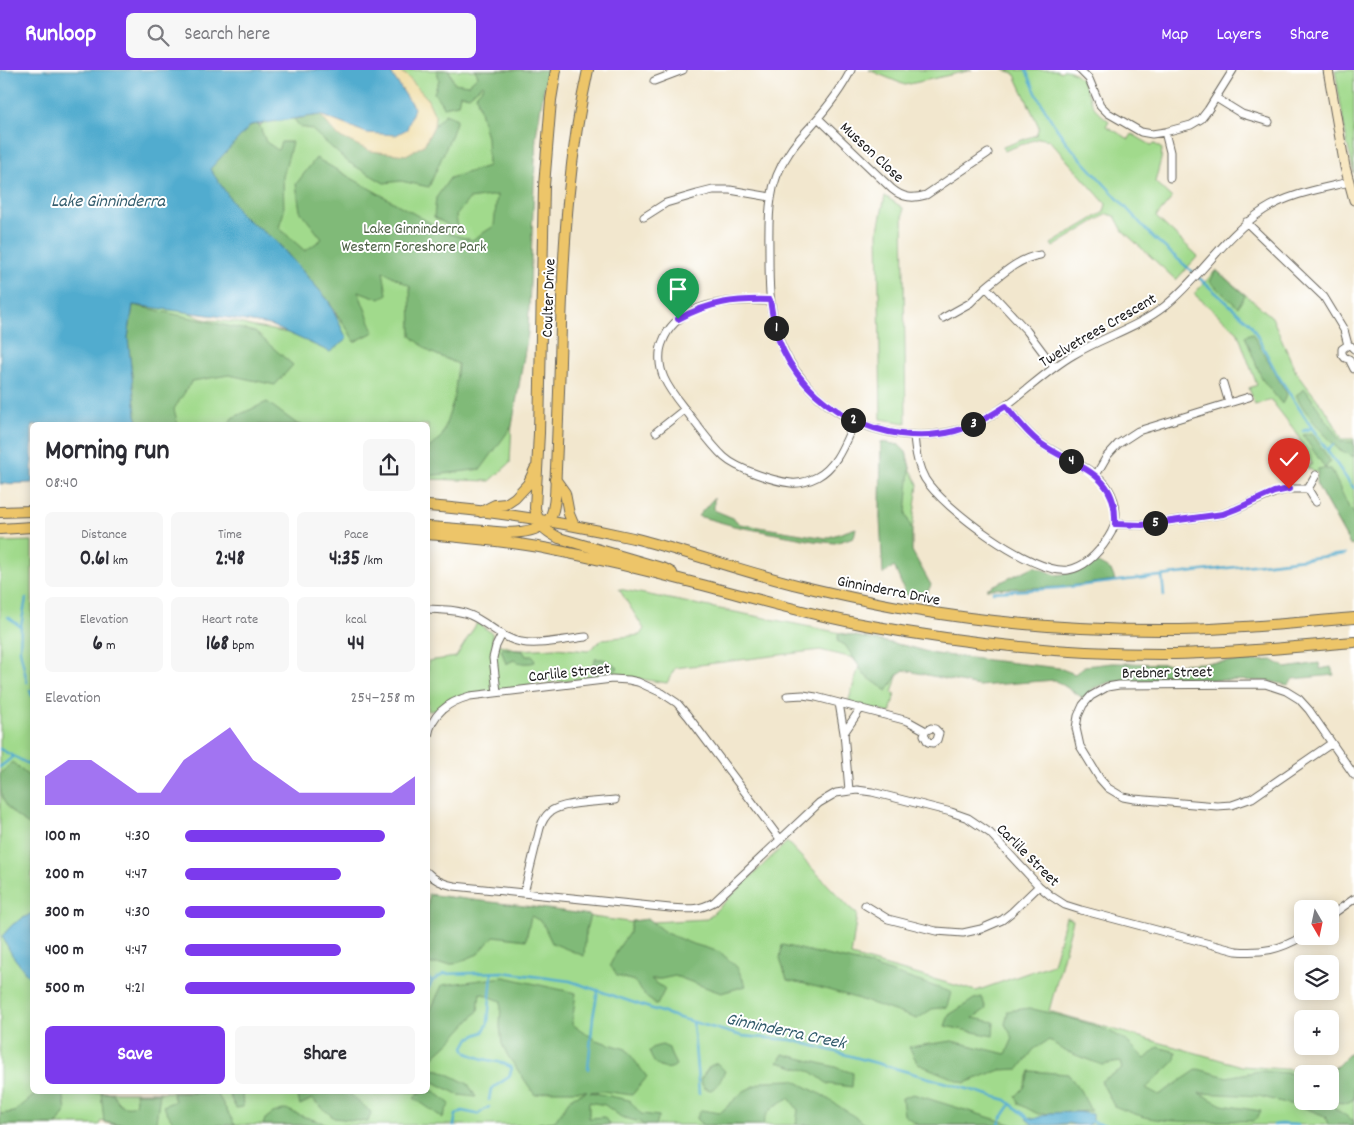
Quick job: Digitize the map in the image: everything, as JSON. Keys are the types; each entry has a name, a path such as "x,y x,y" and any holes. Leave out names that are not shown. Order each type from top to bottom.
{"main road":[{"name":"Coulter Drive","path":"556,70 551,100 544,186 539,433 535,508 540,524 552,511 556,479 566,222 573,154 588,70"},
{"path":"481,512 495,505 506,504 515,498 528,484 537,466"},
{"path":"556,479 565,493 569,514 574,526"},
{"name":"Ginninderra Drive","path":"430,506 481,512 540,524 574,526 634,539 800,586 960,617 1050,626 1136,630 1238,628 1354,618"},
{"path":"0,512 30,511"},
{"path":"540,524 559,538 665,569 686,580"},
{"name":"Ginninderra Drive","path":"430,527 513,533 540,524"},
{"path":"0,529 30,527"},
{"path":"430,534 487,539 548,549 686,580 793,609 864,625 950,640 1011,647 1085,652 1176,654 1260,650 1354,642"}],"street":[{"path":"654,81 683,70"},
{"name":"Twelvetrees Crescent","path":"851,70 838,93 789,152 780,169 771,198 769,221 770,300 773,320 779,339 793,367 804,382 817,396 832,407 854,421 877,430 914,435 939,434 956,431 980,422 1006,406 1054,367 1075,354 1136,325 1157,312 1197,274 1246,222 1276,203 1297,195 1348,182"},
{"path":"1080,70 1092,85 1098,100 1108,113 1141,132 1152,134 1191,125 1201,119 1233,70"},
{"path":"1328,70 1348,182 1354,200"},
{"path":"1216,98 1242,114 1269,122"},
{"name":"Musson Close","path":"818,118 892,190 906,197 916,198 926,195 988,153"},
{"path":"1165,132 1170,152 1170,178"},
{"path":"644,217 666,203 713,190 730,190 771,198"},
{"path":"1246,222 1324,297 1344,330 1351,347 1344,347 1341,352 1343,356 1352,357 1354,369"},
{"path":"943,318 970,303 986,286 1021,261 1040,255"},
{"path":"986,286 1027,331 1054,367"},
{"path":"770,300 719,302 692,312 673,323 666,332 662,344 660,364 670,389 713,446 730,462 743,469 792,483 816,478 831,465 839,454 854,421"},
{"path":"1223,383 1229,403"},
{"path":"1096,475 1107,456 1118,444 1138,431 1250,397"},
{"path":"914,435 918,464 924,477 949,505 974,526 1001,544 1044,567 1068,570 1080,566 1091,559 1107,539 1115,524 1116,514 1113,499 1107,487 1096,475 1054,452 1040,442 1026,431 1006,406"},
{"path":"656,432 686,409"},
{"path":"1308,489 1316,475"},
{"path":"1115,524 1142,525 1223,514 1274,492 1289,489 1308,489"},
{"path":"1308,489 1316,502"},
{"path":"430,609 463,612 518,642 529,644 586,637"},
{"path":"497,692 493,658 502,634"},
{"name":"Carlile Street","path":"430,730 433,720 446,706 464,697 612,679 638,682 654,688 676,703 688,716 780,839"},
{"name":"Brebner Street","path":"1332,742 1252,798 1232,805 1217,806 1134,799 1117,795 1108,788 1095,771 1080,746 1076,728 1078,716 1083,705 1091,696 1107,687 1119,685 1265,684 1286,691 1299,699 1309,710 1332,742 1354,774"},
{"path":"787,696 810,696 861,708 908,721 926,731"},
{"path":"839,703 844,733 849,790"},
{"path":"844,733 861,708"},
{"name":"Carlile Street","path":"430,876 442,883 454,886 691,910 714,902 819,803 830,796 849,790 857,790 872,792 968,818 990,833 1039,886 1058,901 1081,910 1236,951 1274,950 1294,941"},
{"path":"524,893 540,828 550,811 567,805 615,800"},
{"path":"866,905 888,918 936,931 963,933 981,929 1002,920 1039,886"},
{"path":"1339,909 1354,898"}],"green space":[{"name":"Lake Ginninderra Western Foreshore Park","path":"372,70 529,70 510,463 490,481 430,479 430,422 136,422 130,371 131,352 144,309 149,306 180,308 208,320 236,322 288,333 313,341 341,327 334,312 341,321 339,309 266,229 253,135 266,119"},
{"path":"437,70 449,70 454,83 468,85 478,76 475,70 547,70 536,136 528,333 512,426 481,469 430,476 430,447 442,436 454,399 458,364 430,352 411,336 410,286 383,271 387,294 380,299 358,291 374,332 354,342 349,331 328,300 275,240 242,216 209,169 251,125 259,124 266,142 278,150 281,142 292,142 283,177 284,211 279,228 305,251 322,239 300,211 296,184 316,158 448,233 472,240 494,226 497,195 469,199 456,216 458,228 451,227 434,217 436,198 450,178 488,166 487,138 476,95 484,86 483,84 469,96 460,94 458,104 444,107 434,93 439,80"},
{"path":"869,70 972,70 905,85"},
{"path":"1004,70 1057,70 1061,72 1063,70 1076,74 1083,83 1094,107 1109,121 1106,126 1129,139 1132,134 1162,149 1155,182 1172,198 1156,217 1198,256 1176,280 1123,231 1115,216 1107,214 1053,247 1051,244 1104,212 1106,204 1049,140 1039,138 1004,151 1003,147 1036,135 1039,127 1014,73"},
{"path":"1335,70 1354,70 1354,173 1347,143"},
{"path":"445,114 457,119 429,187 401,181 384,183 348,162 311,129 300,127 294,119 320,115 424,145 434,126"},
{"path":"885,196 903,208 906,423 881,419 878,230"},
{"path":"1216,270 1272,317 1296,372 1330,416 1342,439 1354,439 1354,544 1351,546 1321,492 1325,478 1306,467 1312,464 1296,432 1271,400 1255,405 1249,388 1257,385 1237,331 1194,294"},
{"path":"1216,270 1245,295 1238,307 1210,282"},
{"path":"133,305 255,332 293,365 275,385 229,375 192,381 174,409 177,422 138,422 128,338"},
{"path":"1252,333 1287,394 1282,404 1262,379 1245,336"},
{"path":"1305,389 1341,442 1354,442 1354,457 1338,449 1304,409 1296,395"},
{"path":"267,402 294,422 230,422 232,418"},
{"path":"1312,433 1330,461 1325,469 1331,469 1349,508 1354,513 1354,545 1351,546 1316,483 1318,469 1325,468 1303,435"},
{"path":"881,442 899,445 906,452 910,468 918,484 912,530 880,519"},
{"path":"881,442 899,445 906,452 910,468 906,514 912,530 912,551 931,585 925,597 906,595 894,566 883,574 880,519"},
{"path":"714,498 714,510 733,518 740,524 826,538 856,528 854,537 835,543 814,541 734,526 698,516"},
{"path":"30,541 30,1094 430,1094 430,894 635,923 707,919 787,842 857,914 851,956 976,991 1053,964 1066,917 1073,920 1049,1011 1242,1066 1294,1070 1294,1110 1339,1110 1339,1065 1354,1058 1354,1125 113,1125 101,1121 99,1125 0,1125 0,542"},
{"path":"1096,562 1111,570 1115,580 1061,587 986,589 1035,566 1056,575 1077,572"},
{"path":"619,589 906,646 892,693 895,694 890,713 848,703 859,666 853,658 820,650 675,668 667,683 634,678 604,677 536,684 459,698 436,710 430,711 430,661 456,657 477,623 492,633 493,643 519,650 555,648 588,651 603,639 640,635 644,629"},
{"path":"839,633 906,646 935,654 1059,668 1075,674 1085,666 1112,663 1180,664 1272,660 1286,668 1319,663 1320,669 1331,667 1334,675 1293,679 1288,685 1268,681 1222,680 1110,682 1094,688 1083,698 1055,680 978,686 904,670 897,675 887,691 863,674 845,645 837,641"},
{"path":"502,648 523,651 526,656 533,656 535,662 524,663 514,660 506,664"},
{"path":"596,658 606,660 618,668 611,674 590,671"},
{"path":"12,762 30,777 30,826 11,811 5,803 0,786 0,774"},
{"path":"430,896 590,915 586,930 584,956 552,943 542,922 531,916 526,940 494,936 478,954 454,964 430,964"},
{"path":"648,919 666,933 720,952 737,967 746,986 721,993 675,976 651,979 665,989 657,1005 647,998 634,981 617,976 610,965 629,933 632,921"},
{"path":"782,945 866,964 951,992 947,1007 932,1009 917,1019 837,992 787,980 780,959"},
{"path":"504,977 576,993 572,1024 596,1040 626,1049 647,1077 632,1095 602,1091 590,1092 629,1100 641,1114 659,1116 655,1125 644,1125 640,1122 621,1117 605,1105 589,1102 589,1118 604,1117 610,1125 535,1125 555,1121 571,1098 587,1091 549,1091 535,1095 502,1044 500,1026 501,1001 480,993 478,1011 450,1042 430,1060 430,1012 442,985"},
{"path":"982,997 986,1009 973,1018 994,1022 993,1036 945,1026 949,1015 974,999"},
{"path":"1029,1008 1104,1029 1125,1040 1145,1059 1158,1047 1176,1052 1175,1061 1146,1088 1159,1095 1198,1069 1227,1077 1260,1071 1294,1073 1294,1105 1259,1096 1199,1093 1222,1105 1261,1111 1255,1121 1155,1119 1134,1114 1114,1106 1101,1081 1122,1069 1120,1062 1102,1065 1065,1051 1049,1040 1034,1049 1019,1069 1000,1070 964,1083 918,1064 909,1047 952,1041 1006,1054 1013,1038 1005,1024 1008,1011"},
{"path":"662,1045 669,1048 676,1065 674,1067 662,1068 654,1062 649,1051 654,1047"},
{"path":"1354,1049 1354,1099 1347,1103 1339,1102 1338,1065"},
{"path":"783,1054 853,1073 852,1087 828,1084 812,1072 778,1062"},
{"path":"717,1063 725,1071 718,1085 711,1090 704,1088 700,1080 710,1066"},
{"path":"430,1069 440,1070 468,1084 476,1097 459,1095 430,1080"},
{"path":"1030,1071 1068,1074 1080,1090 1091,1111 1038,1114 1019,1104 1016,1096 1024,1088"},
{"path":"793,1080 822,1095 867,1125 796,1124 798,1110 789,1098 769,1111 763,1125 703,1125 696,1119 701,1110 720,1113 744,1091 765,1081"},
{"path":"434,1091 450,1104 443,1118 414,1098 418,1094 430,1094 430,1092"},
{"path":"36,1094 63,1094 66,1110 57,1125 0,1125 0,1114 14,1112"},
{"path":"101,1094 113,1094 118,1102 124,1106 131,1106 135,1105 135,1094 160,1094 156,1122 116,1124 104,1122"},
{"path":"172,1094 218,1094 235,1125 175,1125 163,1106 175,1101"},
{"path":"229,1094 242,1094 243,1107 236,1108"},
{"path":"297,1094 350,1094 371,1112 368,1122 334,1118 312,1099 300,1105"},
{"path":"913,1094 1014,1125 918,1125 904,1115 902,1098"},
{"path":"286,1109 330,1125 263,1125 265,1119 273,1113"},
{"path":"1310,1110 1337,1110 1354,1121 1354,1125 1328,1125 1325,1116"}],"sand":[{"path":"389,70 396,70 406,75 427,98 435,116 434,126 424,145 406,155 370,151 338,136 320,115 367,133 414,108"}],"water":[{"name":"Lake Ginninderra","path":"0,70 389,70 414,108 407,129 396,135 367,133 320,115 251,125 210,169 242,216 275,240 328,300 347,339 330,352 270,325 133,305 128,338 138,422 30,422 30,483 0,484"},
{"path":"30,914 30,978 12,955 2,936 13,924"},
{"path":"1078,1112 1092,1114 1092,1122 1087,1125 1068,1123 1037,1125 1032,1124 1026,1119 1031,1117 1034,1119 1050,1113"}],"waterway":[{"path":"1026,70 1037,95 1067,143 1153,237 1251,324 1277,374 1354,488"},
{"path":"1303,431 1311,428"},
{"path":"1327,450 1333,445"},
{"path":"993,592 1060,588 1345,554"},
{"path":"1162,576 1164,596"},
{"name":"Ginninderra Creek","path":"26,598 21,627 20,650 27,682"},
{"path":"8,617 21,627"},
{"name":"Ginninderra Creek","path":"0,749 30,765"},
{"path":"0,767 14,756"},
{"name":"Ginninderra Creek","path":"430,980 432,981 444,974 503,972 570,981 676,1017 742,1036 792,1040 1006,1100 1031,1120"},
{"path":"489,1100 491,1089 509,1077 512,1068 503,1063 467,1053 464,1047 469,1038 483,1032 488,1023 492,973"},
{"path":"430,986 432,982"},
{"path":"588,1069 593,1017 598,990"},
{"path":"693,1022 699,1094"},
{"path":"999,1125 1011,1104"},
{"path":"454,1125 456,1115 462,1111 477,1114 489,1107"},
{"name":"Ginninderra Creek","path":"1089,1121 1105,1125"},
{"name":"Ginninderra Creek","path":"1274,1125 1298,1125"}],"route":[{"path":"678,319 719,302 770,300 773,320 779,339 793,367 804,382 817,396 832,407 854,421 877,430 914,435 956,431 980,422 1006,406 1026,431 1040,442 1054,452 1096,475 1107,487 1113,499 1116,514 1115,524 1142,525 1223,514 1274,492 1289,489"}]}
